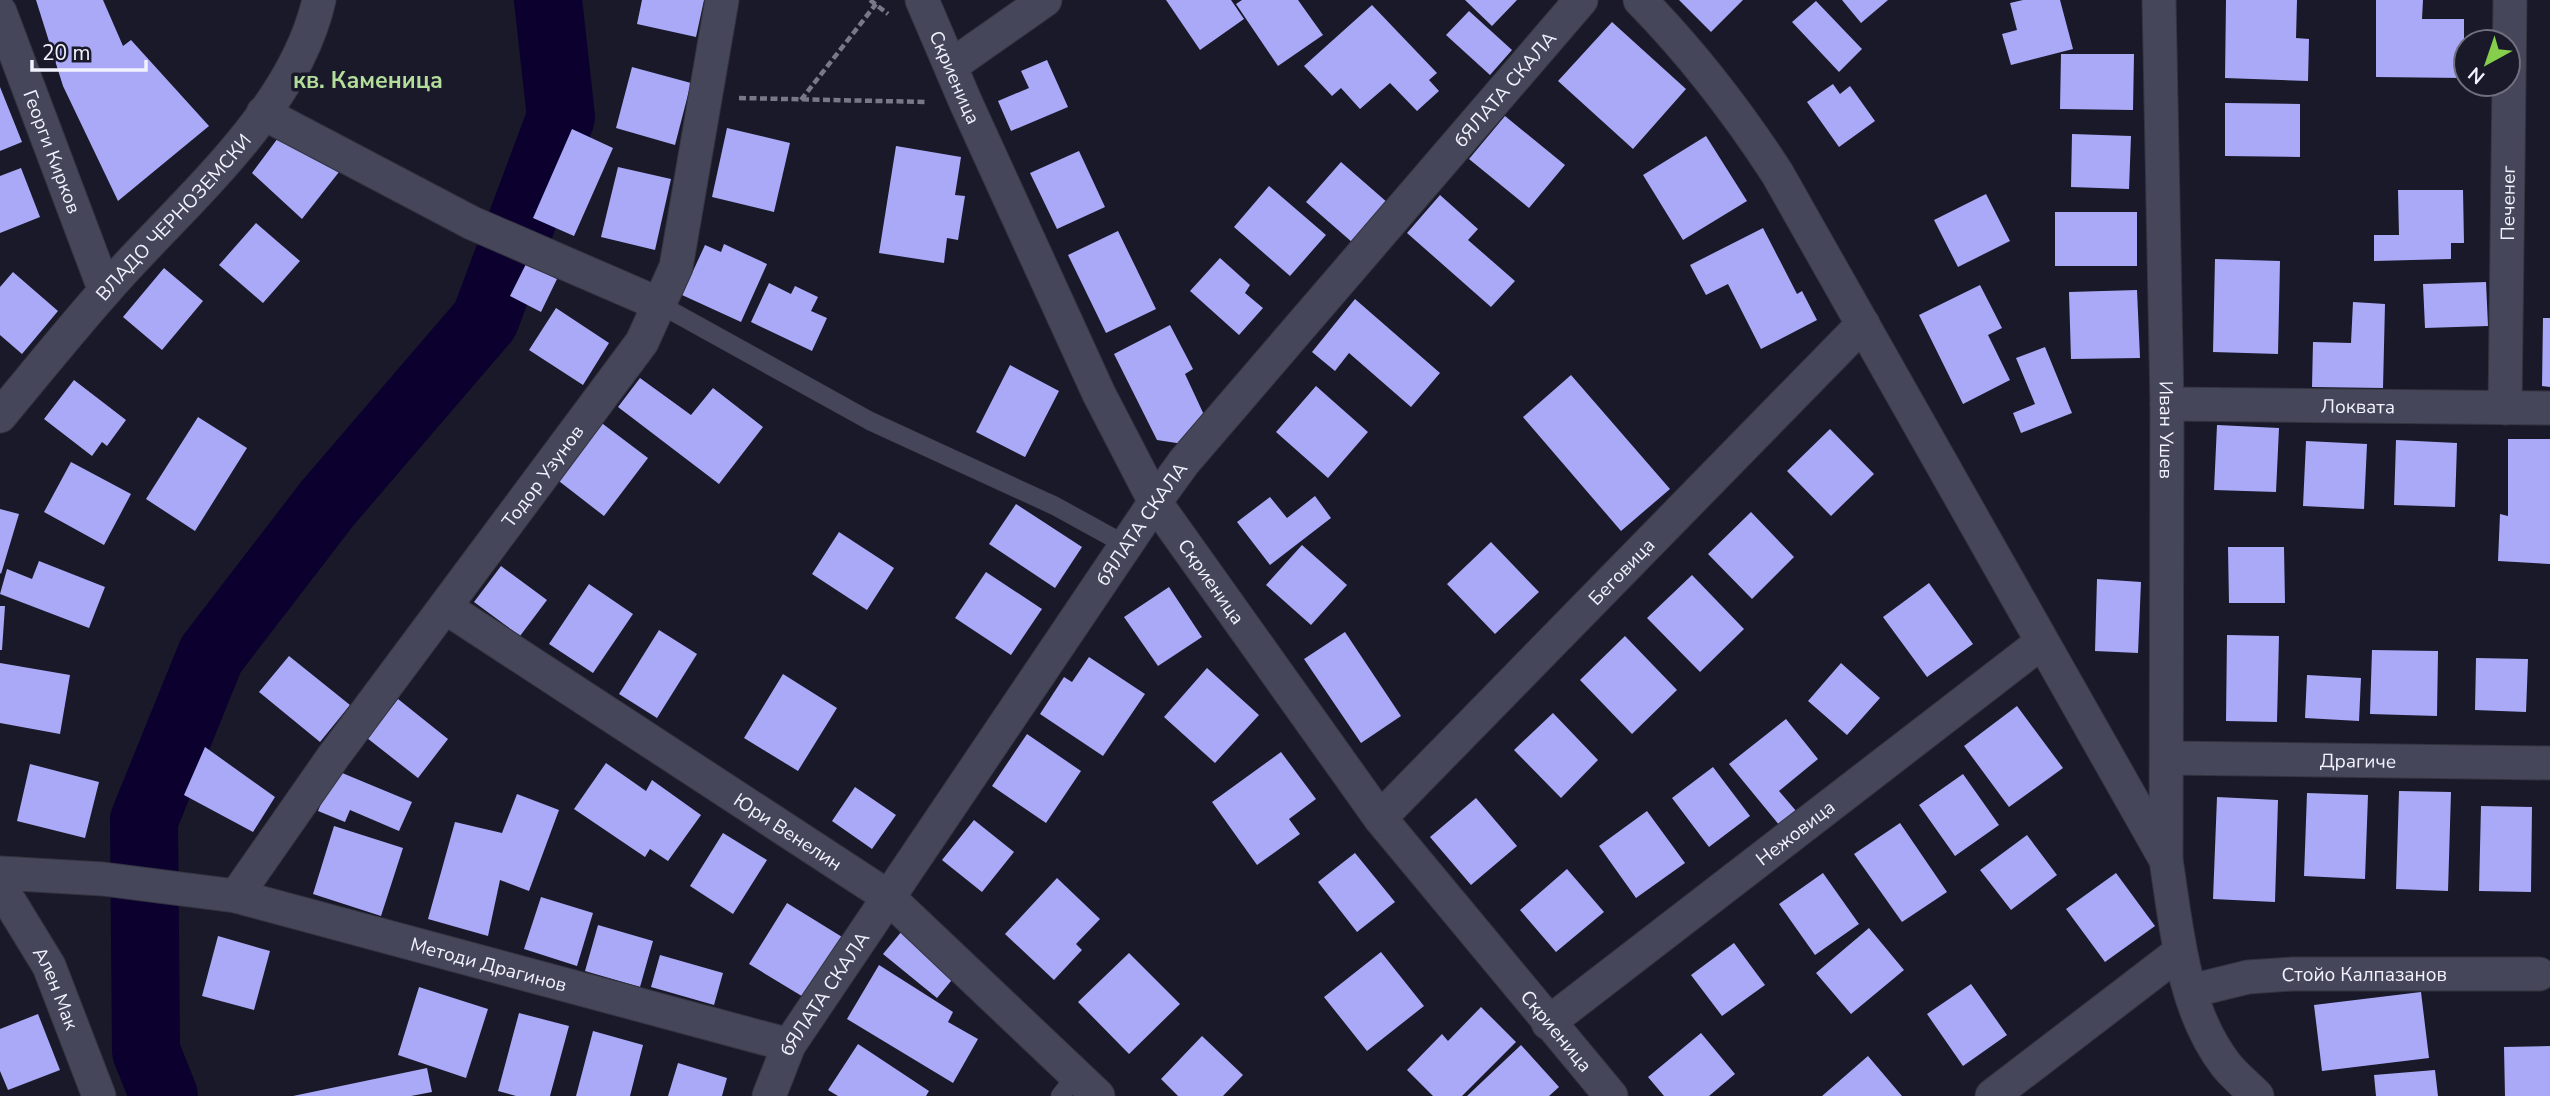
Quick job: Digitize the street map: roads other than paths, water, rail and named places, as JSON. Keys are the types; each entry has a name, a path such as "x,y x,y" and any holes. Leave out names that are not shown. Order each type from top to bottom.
{"street":[{"name":"Тодор Узунов","path":"236,896 333,757 642,342 676,267 722,0"},
{"name":"Скриеница","path":"922,0 966,103 1100,394 1155,502 1380,818 1611,1096"},
{"path":"951,66 1045,0"},
{"name":"бЯЛАТА СКАЛА","path":"769,1096 789,1045 887,896 1184,462 1581,0"},
{"path":"1640,0 1683,44 1731,103 1777,173 2166,860 2180,952 2197,1012 2226,1065 2256,1096"},
{"name":"Иван Ушев","path":"2159,0 2167,404 2166,860"},
{"name":"Печенег","path":"2505,408 2510,0"},
{"name":"ВЛАДО ЧЕРНОЗЕМСКИ","path":"0,415 262,113 296,66 311,5"},
{"name":"Георги Кирков","path":"1,18 105,291"},
{"path":"262,113 472,223 659,304"},
{"name":"Беговица","path":"1380,818 1863,324"},
{"name":"Локвата","path":"2167,404 2550,408"},
{"name":"Юри Венелин","path":"445,607 887,896 1078,1089"},
{"name":"Нежовица","path":"1548,1023 2042,642"},
{"name":"Драгиче","path":"2166,758 2550,763"},
{"name":"Методи Драгинов","path":"0,873 103,879 236,896 789,1045"},
{"name":"Ален Мак","path":"0,886 49,966 99,1096"},
{"path":"1993,1096 2180,952"},
{"name":"Стойо Калпазанов","path":"2191,991 2248,977 2293,974 2539,974"}],"lane":[{"path":"659,304 870,421 1055,506 1126,545"}],"waterway":[{"path":"164,1096 146,1051 144,820 211,655 327,504 485,320 561,117 548,0"}],"district":[{"name":"кв. Каменица","path":"368,80"}]}
